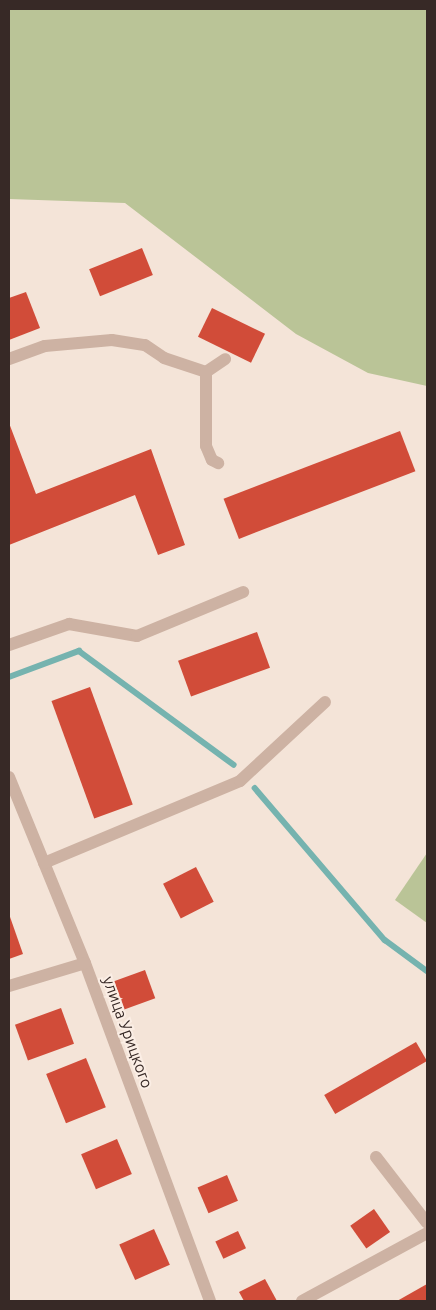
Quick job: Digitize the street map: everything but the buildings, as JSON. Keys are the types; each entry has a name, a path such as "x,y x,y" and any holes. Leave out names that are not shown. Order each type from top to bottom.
{"street":[{"path":"9,359 45,346 112,340 145,345 164,358 206,372"},
{"path":"206,372 225,359"},
{"path":"206,372 206,446 212,460 218,463"},
{"path":"9,645 69,624 137,636 243,592"},
{"path":"44,863 240,781 325,702"},
{"name":"улица Урицкого","path":"9,777 85,963 210,1301"},
{"path":"9,986 85,963"},
{"path":"376,1157 427,1223"},
{"path":"302,1301 427,1233"}],"green space":[{"path":"9,9 427,9 427,386 368,373 296,334 125,203 9,199"},
{"path":"427,853 427,923 395,900"}],"waterway":[{"path":"9,677 79,651 234,765"},
{"path":"255,788 385,940 427,971"}]}
